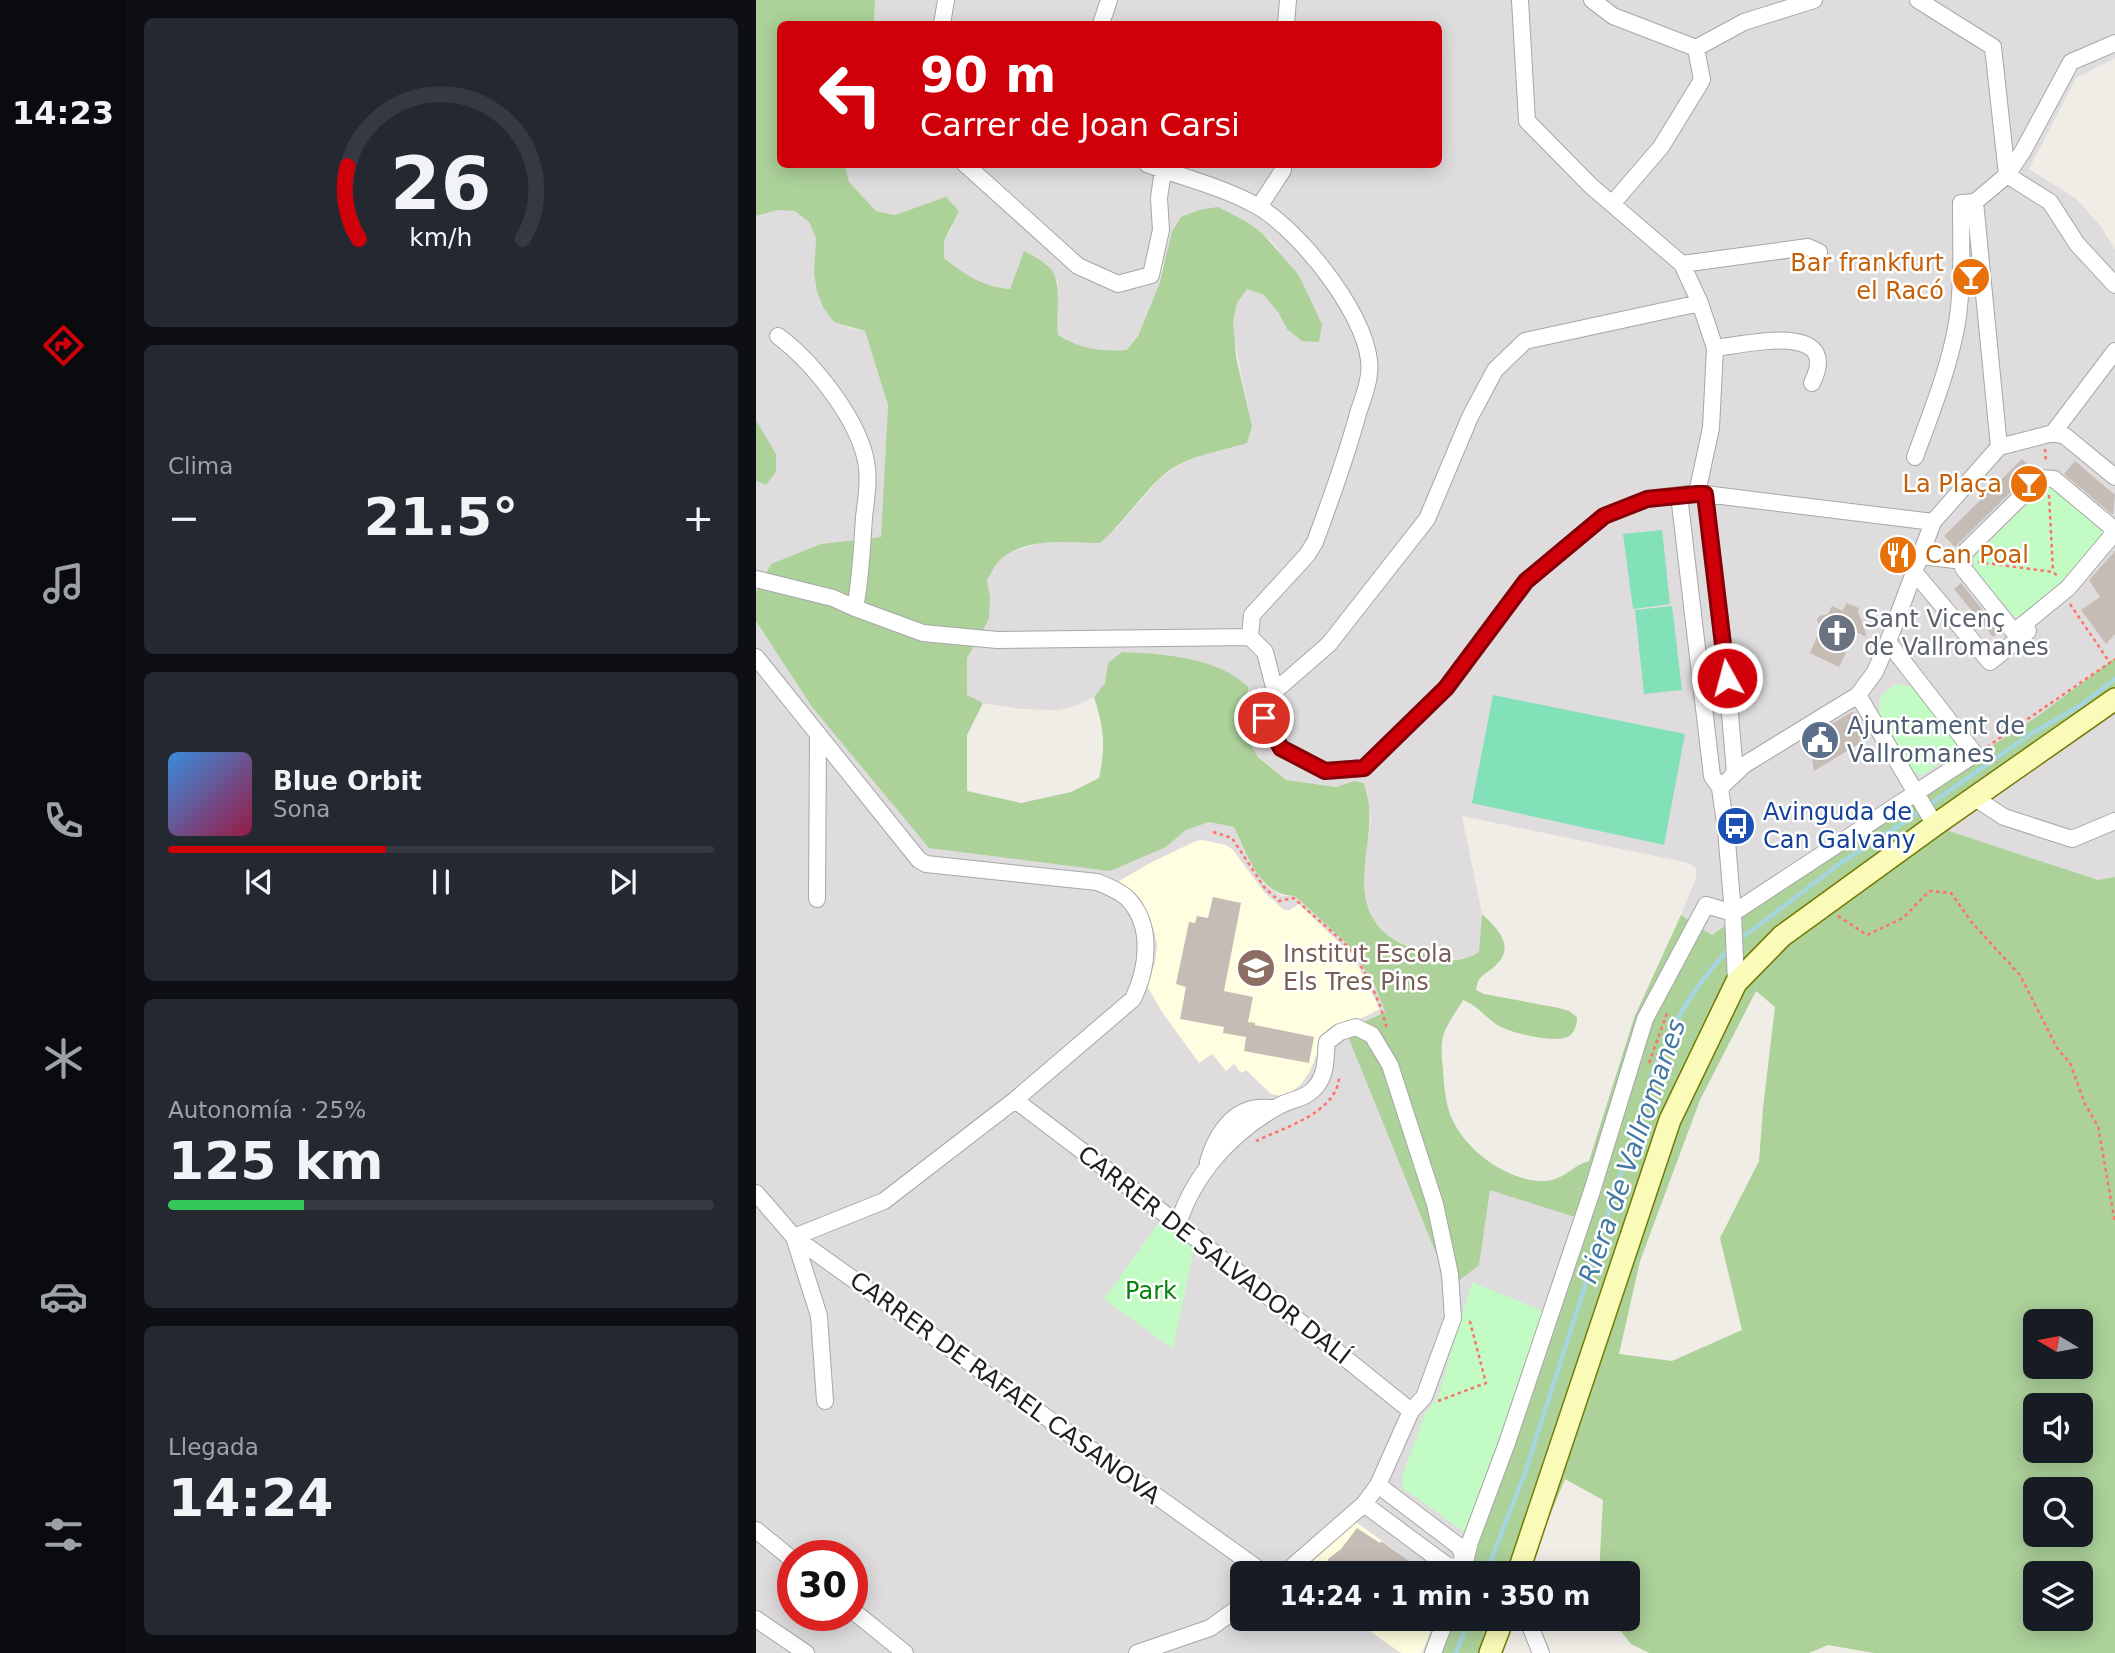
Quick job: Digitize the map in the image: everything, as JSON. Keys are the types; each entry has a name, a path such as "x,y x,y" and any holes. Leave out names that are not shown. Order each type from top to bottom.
{"street":[{"path":"943,21 947,0"},
{"path":"1102,21 1109,0"},
{"path":"1286,21 1288,0"},
{"path":"1520,0 1527,121 1591,186 1682,264 1700,303 1715,348 1711,428 1701,494 1727,678 1735,773"},
{"path":"1592,0 1613,16 1696,48 1744,22 1814,0"},
{"path":"1918,0 1993,47 2007,175"},
{"path":"1915,457 1951,354 1958,320 1961,203 1975,202 2007,175 2071,62 2115,43"},
{"path":"1612,204 1661,147 1702,80 1696,48"},
{"path":"969,168 1078,266 1118,284 1151,275 1161,230 1155,168"},
{"path":"1158,168 1211,185 1259,206 1301,245 1337,287 1369,355 1369,374 1352,436 1315,542 1307,555 1252,615 1250,637"},
{"path":"1259,206 1283,168"},
{"path":"2007,175 2050,202 2077,244 2115,285"},
{"path":"1975,202 1999,447"},
{"path":"1682,264 1808,247 1819,252"},
{"path":"1700,303 1525,341 1495,370 1471,417 1427,519 1329,644 1275,691 1264,718 1281,748 1325,771 1364,768 1446,688 1526,581 1604,516 1647,499 1701,494 1933,522"},
{"path":"778,337 795,349 831,391 857,436 865,457 868,479 855,608"},
{"path":"1715,348 1773,341 1803,342 1815,356 1818,370 1812,383"},
{"path":"2053,433 2115,351"},
{"path":"1720,788 1744,765 1858,695 1875,673 1933,522 1999,447 2053,433 2065,436 2115,477"},
{"path":"2040,478 2054,479 2115,531 2064,588 2014,632 1963,568 1968,562 1963,554 2040,478"},
{"path":"1679,495 1712,776 1720,788 1733,912 1735,983"},
{"path":"1921,556 1968,562"},
{"path":"1915,573 1990,662 2028,631"},
{"path":"756,579 833,598 923,632 997,640 1250,637 1265,652 1275,691"},
{"path":"1469,1561 1470,1542 1507,1443 1592,1191 1645,1019 1706,905 1733,912 1975,754 1888,642"},
{"path":"756,657 919,860 926,864 1097,882 1126,897 1134,907 1144,932 1146,961 1133,999 1015,1100 884,1201 794,1237 818,1316 825,1401"},
{"path":"1858,695 1935,825"},
{"path":"1522,1561 1670,1120 1735,983 1782,936 1822,906 2115,699"},
{"path":"817,899 818,735"},
{"path":"1975,798 2004,817 2072,839 2115,821"},
{"path":"1206,1168 1234,1139 1275,1108 1307,1096 1319,1083 1326,1067 1327,1042 1340,1032 1356,1027 1372,1035 1390,1065 1434,1204 1450,1275 1453,1318 1424,1396 1411,1410 1378,1485 1364,1504 1299,1561"},
{"name":"CARRER DE SALVADOR DALÍ","path":"1015,1100 1178,1224 1411,1410"},
{"path":"1178,1224 1193,1189 1206,1168 1217,1137 1228,1125 1253,1109 1275,1108"},
{"name":"CARRER DE RAFAEL CASANOVA","path":"756,1193 794,1237 1247,1561"},
{"path":"1378,1485 1460,1547 1465,1561"},
{"path":"1364,1504 1441,1561"},
{"path":"756,1530 777,1547"},
{"path":"1137,1653 1210,1628 1230,1614"},
{"path":"756,1619 806,1653"},
{"path":"868,1623 905,1653"},
{"path":"1433,1653 1441,1631"},
{"path":"1532,1631 1541,1653"}],"path":[{"path":"2048,485 2053,572 2110,663"},
{"path":"1968,562 2053,572"},
{"path":"1975,754 2115,659"},
{"path":"1213,832 1232,838 1264,887 1279,901 1294,898 1345,944 1370,984 1382,1010 1389,1037"},
{"path":"1822,906 1867,935 1903,918 1929,891 1951,893 1973,924 2020,975 2057,1048 2070,1063 2085,1104 2098,1126 2115,1223"},
{"path":"1234,1139 1248,1145 1307,1116 1332,1098 1339,1076"},
{"path":"1435,1398 1432,1404 1486,1383 1468,1315"}],"shaded area":[{"path":"875,0 2115,0 2115,58 2076,78 2029,169 2075,198 2100,225 2115,250 2115,658 2038,716 1881,818 1712,935 1681,915 1696,878 1696,868 1689,863 1462,816 1482,914 1479,952 1471,958 1441,960 1396,940 1386,934 1373,919 1366,902 1363,874 1371,820 1367,791 1354,781 1336,787 1286,780 1258,756 1249,742 1247,723 1108,663 1105,683 1094,697 1076,706 1058,710 1022,709 983,703 967,695 967,658 989,619 990,597 987,580 997,562 1011,552 1044,542 1082,543 1116,529 1161,477 1179,465 1213,451 1230,448 1252,426 1234,338 1233,321 1237,303 1247,289 1264,295 1287,329 1302,341 1322,324 1276,246 1262,233 1218,207 1162,266 1159,285 1138,336 1127,350 1108,352 1091,349 1074,345 1058,335 1058,281 1049,266 1024,251 1010,289 990,288 944,258 944,241 953,226 876,211 849,182 846,168 1442,168 1442,21 874,21"},
{"path":"778,210 795,211 809,222 816,238 814,273 849,328 865,331 888,405 881,537 821,544 771,564 756,592 756,481 766,485 776,472 776,454 756,420 756,216"},
{"path":"756,621 812,707 929,848 1166,847 1186,830 1209,822 1234,827 1263,883 1281,896 1295,896 1346,943 1373,981 1385,1012 1362,1023 1479,1265 1490,1189 1587,1221 1473,1561 1230,1561 1230,1631 1446,1631 1437,1653 756,1653"},
{"path":"2115,707 2115,877 2098,880 1949,831 1963,814"},
{"name":"Institut Escola Els Tres Pins","path":"1203,840 1226,845 1233,850 1264,892 1284,910 1290,910 1299,904 1353,956 1380,1009 1350,1024 1319,1049 1302,1083 1292,1092 1280,1096 1271,1094 1246,1070 1241,1073 1234,1064 1226,1071 1212,1054 1199,1063 1162,1012 1147,986 1155,963 1157,946 1154,930 1143,903 1119,881 1152,862"},
{"path":"1356,1522 1410,1561 1312,1561"},
{"path":"1369,1631 1430,1631 1422,1653 1401,1653"}],"green space":[{"path":"756,0 875,0 874,21 777,21 777,168 846,168 849,182 876,211 895,215 946,197 959,211 944,241 944,258 975,279 991,286 1010,289 1024,251 1036,258 1048,266 1056,280 1058,335 1075,344 1091,348 1127,350 1138,336 1159,285 1172,232 1181,217 1199,210 1218,207 1247,222 1262,233 1298,274 1322,324 1319,342 1302,341 1287,329 1264,295 1247,289 1237,303 1233,321 1236,357 1252,426 1247,443 1201,456 1169,471 1100,543 1034,544 1009,553 996,565 987,580 990,597 989,619 967,658 967,695 983,703 967,735 967,791 1021,803 1071,792 1099,778 1103,737 1094,697 1105,683 1108,663 1122,652 1189,659 1206,663 1235,677 1248,687 1249,741 1258,757 1286,780 1336,787 1354,781 1363,783 1369,821 1364,880 1366,899 1372,916 1385,933 1429,956 1459,960 1479,952 1482,914 1498,931 1504,951 1502,958 1481,978 1476,990 1484,994 1559,1008 1577,1017 1574,1030 1567,1037 1540,1038 1505,1029 1463,1000 1444,1033 1444,1083 1451,1117 1461,1134 1479,1154 1514,1175 1548,1181 1561,1177 1589,1161 1634,1018 1681,915 1712,935 1881,818 2038,716 2115,658 2115,707 1963,814 1949,831 2098,880 2115,877 2115,1653 1874,1653 1828,1645 1809,1653 1649,1653 1631,1644 1621,1631 1640,1631 1640,1561 1600,1561 1603,1500 1565,1479 1531,1561 1473,1561 1587,1221 1490,1190 1479,1265 1447,1290 1444,1273 1347,1034 1385,1012 1373,981 1346,943 1295,896 1272,889 1264,881 1256,872 1234,827 1209,822 1186,830 1166,847 1110,871 929,848 812,707 756,621 756,592 771,564 821,544 881,537 888,405 865,331 834,322 823,307 814,273 816,238 809,222 795,211 778,210 756,216","holes":["1756,991 1775,1007 1759,1161 1720,1238 1742,1330 1672,1361 1619,1354 1640,1261 1700,1100"]},
{"path":"756,420 776,454 776,472 766,485 756,481"},
{"path":"2047,485 2104,530 2104,535 2064,583 2019,620 1974,568 1974,556"},
{"path":"1662,530 1670,604 1633,609 1623,534"},
{"path":"1672,606 1682,690 1644,694 1635,610"},
{"path":"1897,684 1915,687 1956,741 1955,752 1923,775 1912,772 1878,716 1881,695"},
{"path":"1493,695 1685,734 1664,845 1472,803"},
{"name":"Park","path":"1160,1221 1194,1248 1173,1349 1104,1299"},
{"path":"1472,1282 1543,1311 1467,1534 1403,1488 1402,1477 1425,1414 1438,1397"},
{"path":"1446,1631 1503,1631 1494,1653 1437,1653"}],"building":[{"path":"2022,459 2033,470 1955,547 1944,536"},
{"path":"2075,461 2115,495 2113,515 2064,474"},
{"path":"2115,551 2115,634 2106,644 2081,610 2100,597 2089,580"},
{"path":"1961,583 2000,632 1993,637 1954,589"},
{"name":"Sant Vicenç de Vallromanes","path":"1846,603 1859,608 1867,637 1856,632 1839,667 1810,653 1820,629 1817,619 1828,614 1832,606 1843,611"},
{"name":"Ajuntament de Vallromanes","path":"1852,712 1856,713 1870,737 1814,771 1809,737"},
{"path":"1213,897 1241,903 1224,991 1253,997 1248,1022 1314,1037 1309,1063 1244,1051 1246,1037 1223,1033 1224,1027 1180,1019 1186,987 1176,984 1189,922 1195,923 1197,916 1208,918"},
{"path":"1357,1528 1409,1561 1328,1561"}],"waterway":[{"name":"Riera de Vallromanes","path":"1739,940 1842,862 2029,735 2081,705 2115,679"},
{"name":"Riera de Vallromanes","path":"1491,1561 1526,1470 1654,1070 1686,1005 1730,948"},
{"name":"Riera de Vallromanes","path":"1456,1653 1464,1631"}],"place":[{"name":"Bar frankfurt el Racó","path":"1971,277"},
{"name":"La Plaça","path":"2029,484"},
{"name":"Can Poal","path":"1898,555"},
{"name":"Sant Vicenç de Vallromanes","path":"1837,633"},
{"name":"Ajuntament de Vallromanes","path":"1820,740"},
{"name":"Avinguda de Can Galvany","path":"1736,826"},
{"name":"Institut Escola Els Tres Pins","path":"1256,968"}],"route":[{"path":"1264,718 1281,748 1325,771 1364,768 1446,688 1526,581 1604,516 1647,499 1697,494 1705,494 1727,678"}]}
